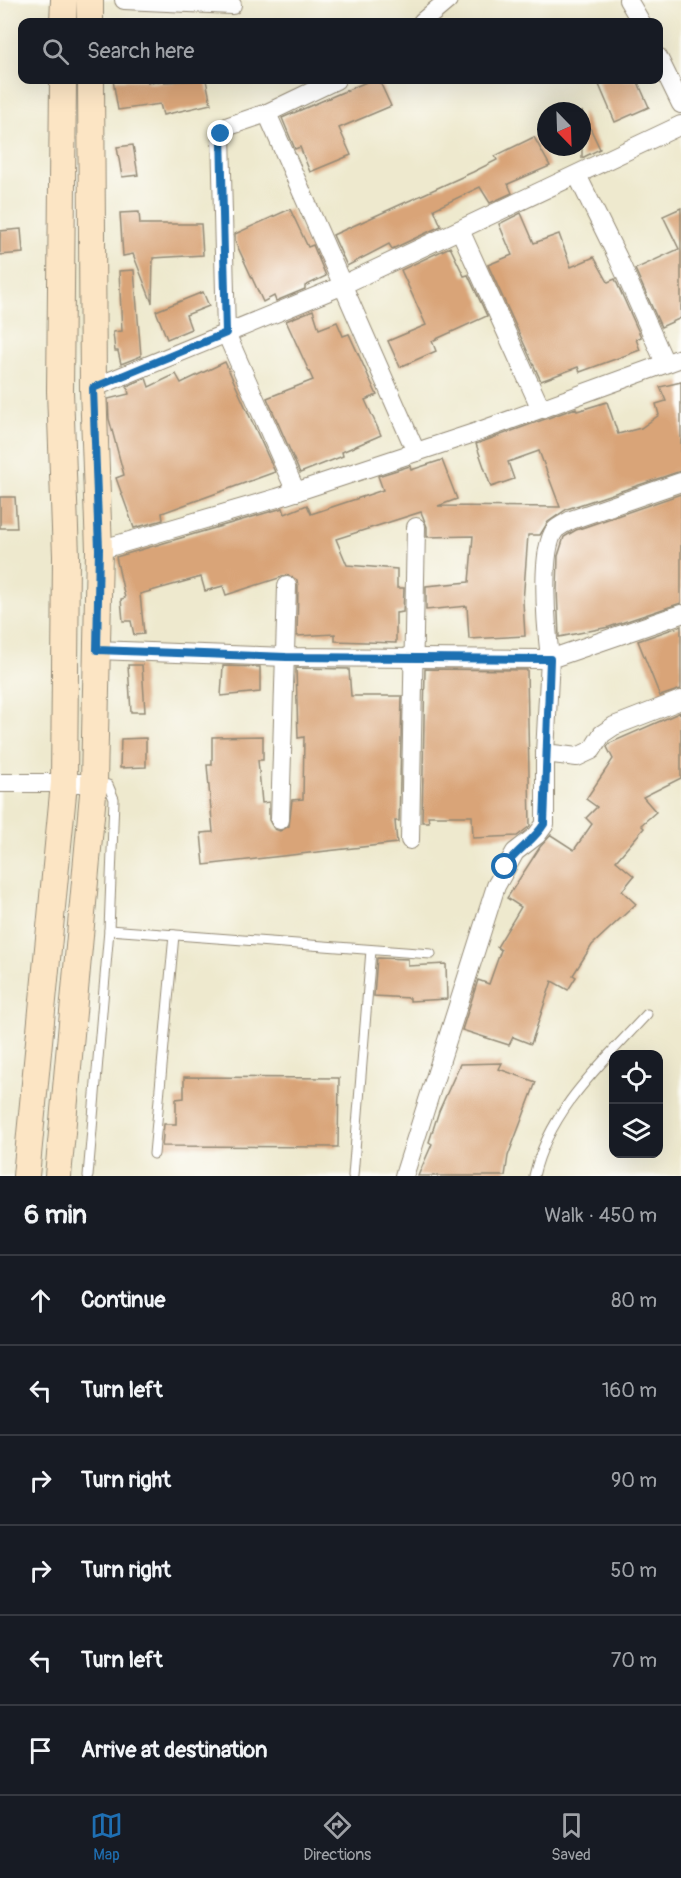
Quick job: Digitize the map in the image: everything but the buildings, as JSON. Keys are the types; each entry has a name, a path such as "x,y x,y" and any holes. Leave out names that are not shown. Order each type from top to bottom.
{"main road":[{"path":"63,18 64,0"},
{"path":"90,0 90,18"},
{"path":"26,1176 64,783 66,556 60,391 63,84"},
{"path":"58,1176 94,783 99,549 93,388 91,84"}],"street":[{"path":"124,0 232,5"},
{"path":"427,18 447,0"},
{"path":"628,0 639,18"},
{"path":"663,67 681,104"},
{"path":"297,492 226,333 220,142 221,134 229,126 267,113 328,84"},
{"path":"267,113 416,452"},
{"path":"93,388 344,284 681,125"},
{"path":"99,549 297,492 541,409 673,361 577,175"},
{"path":"460,230 541,409"},
{"path":"404,1176 496,886 515,852 537,835 544,824 550,659 546,611 548,544 556,528 571,520 681,482"},
{"path":"410,840 416,527"},
{"path":"280,820 287,586"},
{"path":"97,650 286,657 550,659 681,614"},
{"path":"545,753 578,757 591,750 602,734 614,726 681,700"},
{"path":"0,783 94,783"}],"lane":[{"path":"88,1176 109,930 114,799 108,785 94,783"},
{"path":"109,930 431,954"},
{"path":"154,1154 174,935"},
{"path":"353,1176 371,950"},
{"path":"534,1176 549,1132 577,1091 647,1014"}],"route":[{"path":"221,134 226,333 93,388 99,549 97,650 286,657 550,659 544,824 537,835 515,852 505,867"}]}
